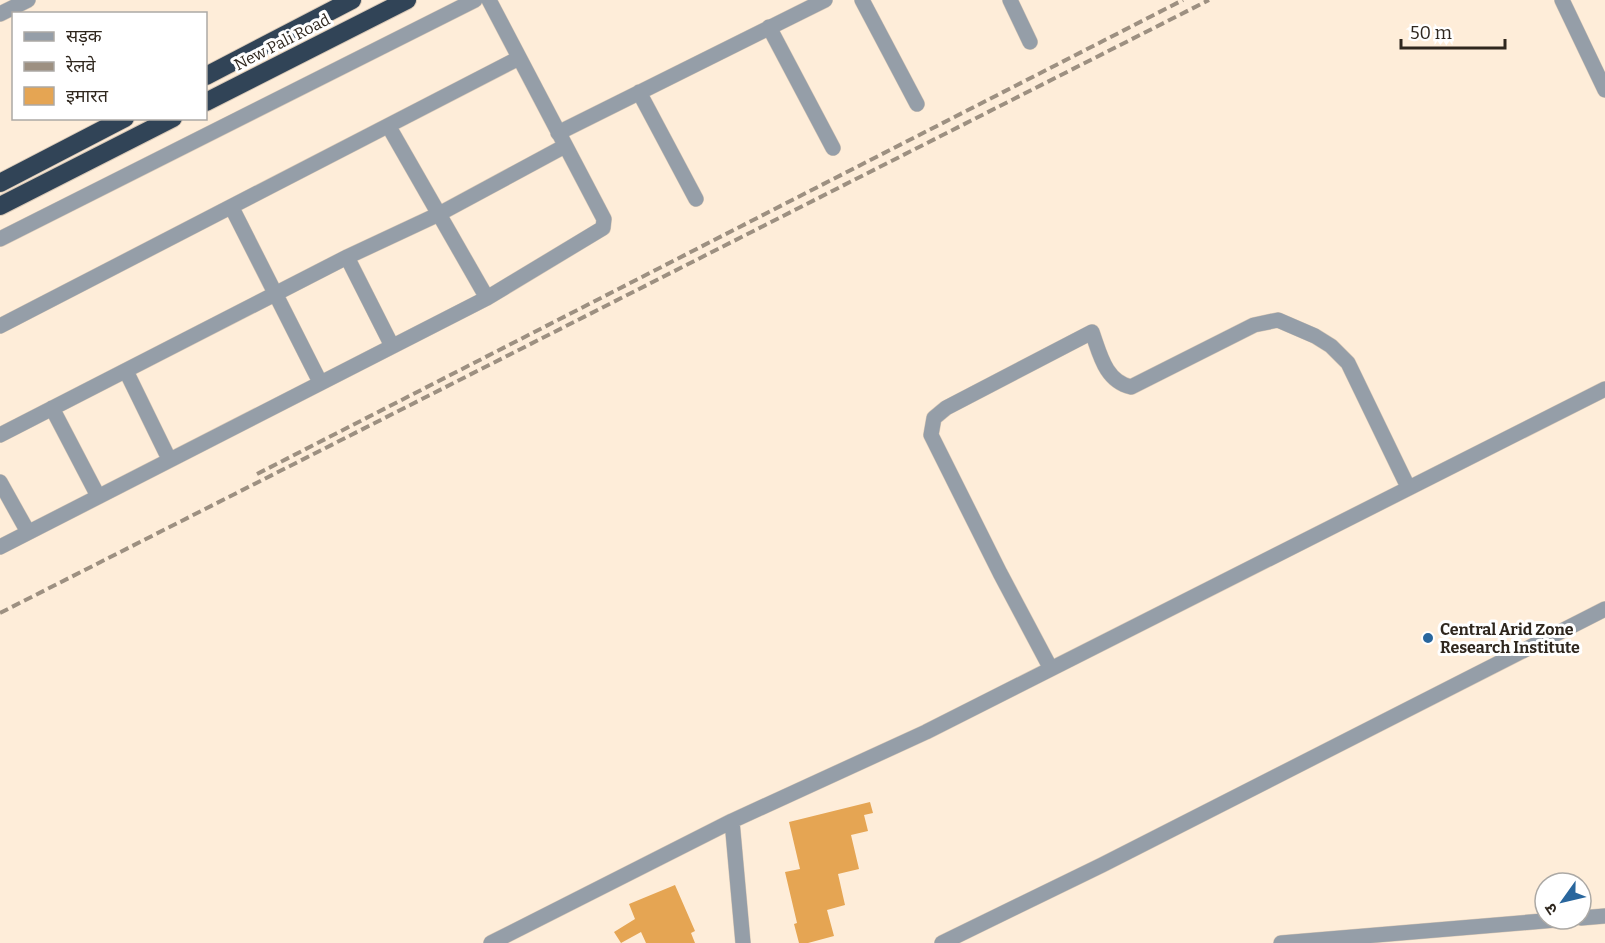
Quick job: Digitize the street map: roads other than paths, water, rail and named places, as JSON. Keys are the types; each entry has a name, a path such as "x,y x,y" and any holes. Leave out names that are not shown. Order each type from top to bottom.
{"highway":[{"name":"New Pali Road","path":"207,75 352,0"},
{"name":"New Pali Road","path":"207,101 407,0"},
{"path":"0,183 121,120"},
{"path":"0,206 169,120"}],"street":[{"path":"0,14 28,0"},
{"path":"0,239 475,0"},
{"path":"0,547 487,298 603,228 604,219 489,0"},
{"path":"0,435 347,257 439,214 639,92 825,0"},
{"path":"862,0 918,104"},
{"path":"1010,0 1030,42"},
{"path":"1562,0 1605,90"},
{"path":"769,27 833,148"},
{"path":"0,326 519,58"},
{"path":"639,92 696,199"},
{"path":"389,127 487,298"},
{"path":"232,207 320,382"},
{"path":"347,257 392,346"},
{"path":"1051,669 931,435 934,418 946,408 1092,332 1105,369 1119,384 1131,387 1254,325 1278,320 1301,328 1331,346 1348,363 1408,487"},
{"path":"126,371 169,459"},
{"path":"491,943 732,821 926,732 1605,389"},
{"path":"52,408 98,496"},
{"path":"0,482 28,532"},
{"path":"942,943 1102,865 1605,609"},
{"path":"732,821 743,943"},
{"path":"1281,943 1533,922"}],"railway":[{"path":"257,474 1183,0"},
{"path":"0,613 1209,0"}],"place":[{"name":"Central Arid Zone Research Institute","path":"1428,638"}]}
